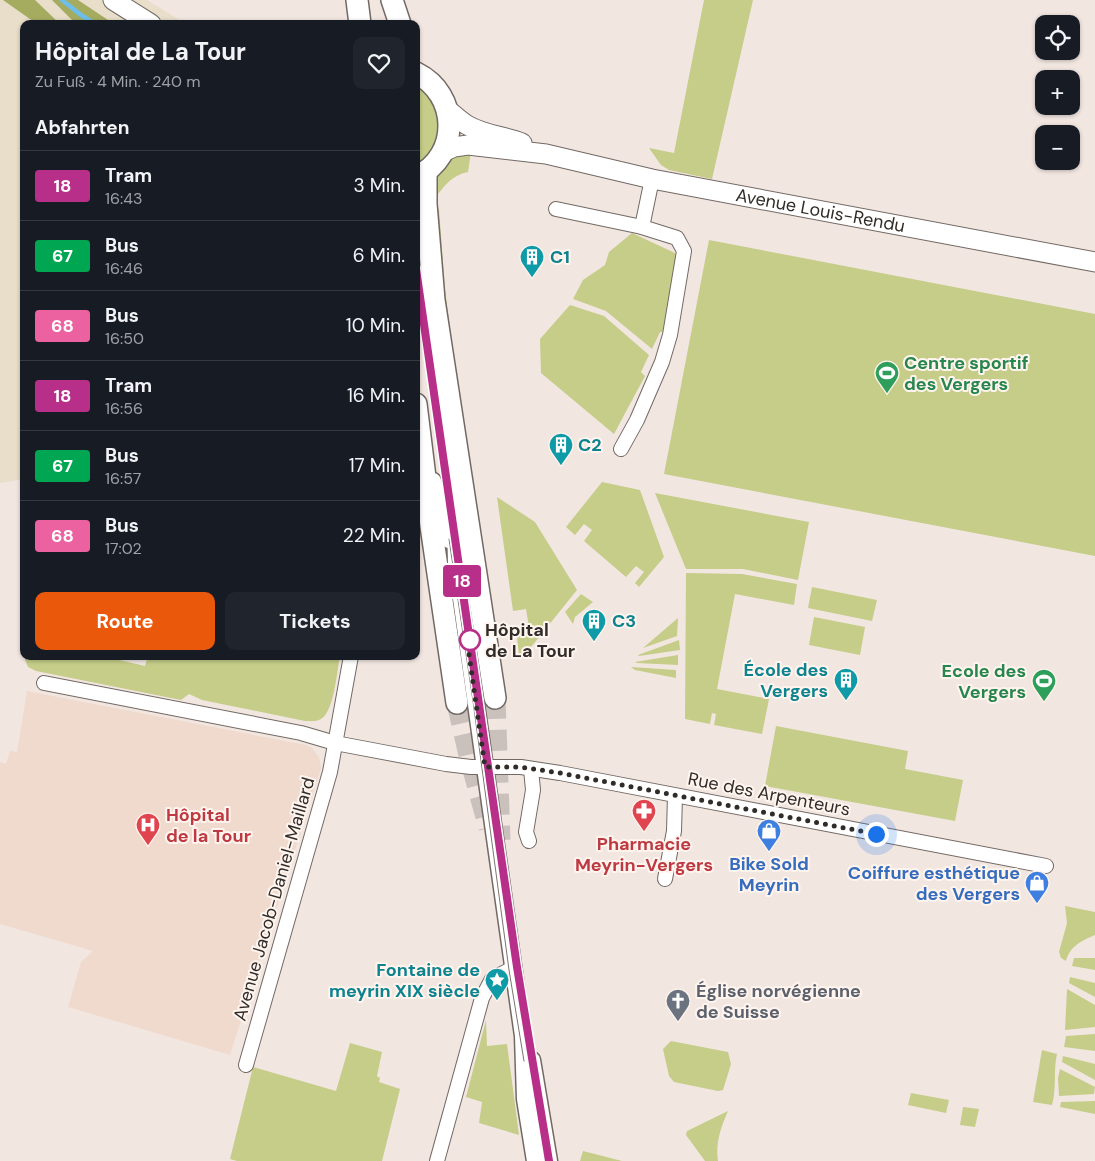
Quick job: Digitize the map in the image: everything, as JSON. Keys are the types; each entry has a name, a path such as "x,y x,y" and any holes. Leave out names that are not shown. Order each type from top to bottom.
{"main road":[{"path":"113,0 145,20"},
{"path":"357,0 360,20"},
{"path":"392,0 399,20"},
{"path":"422,76 439,92 448,110 450,131 443,152 435,164 421,174 426,204 432,278 453,430 469,521 495,698"},
{"name":"Avenue Louis-Rendu","path":"448,110 468,126 508,137 546,154"},
{"name":"Avenue Louis-Rendu","path":"443,152 454,147 468,145 546,154 652,179 1095,262"},
{"path":"420,429 431,526 457,703"}],"street":[{"path":"642,227 652,179"},
{"path":"556,209 642,227 677,238 684,251 670,335 662,362 637,420 621,449"},
{"path":"453,430 456,563 523,1036 525,1099 535,1161"},
{"path":"421,435 456,563"},
{"name":"Avenue Jacob-Daniel-Maillard","path":"246,1065 326,788 351,660"},
{"path":"44,683 301,733 335,743 446,764 485,767"},
{"name":"Rue des Arpenteurs","path":"485,767 512,766 531,768 1046,866"},
{"path":"529,841 526,832 533,790 531,768"},
{"path":"666,880 674,831 675,796"},
{"path":"437,1161 482,998 488,984 498,975 513,968"},
{"path":"523,1036 532,1060 549,1161"}],"shaded area":[{"path":"0,0 147,0 180,20 20,20 20,480 0,483"},
{"name":"Hôpital de la Tour","path":"27,691 306,745 312,748 319,757 321,768 230,1055 68,1007 81,962 93,951 0,924 0,762 6,764 10,751 17,752"}],"green space":[{"path":"3,0 35,0 56,20 31,20"},
{"path":"52,0 78,0 108,20 72,20"},
{"path":"704,0 753,0 712,179 669,170 661,165 649,148 674,153"},
{"path":"420,87 429,95 439,117 438,138 430,154 420,163"},
{"path":"471,152 468,172 454,177 438,194 433,194 437,176 443,165 454,157"},
{"path":"437,208 439,209 445,289 451,336 446,336"},
{"path":"632,233 675,253 677,258 665,332 660,332 652,349 606,311 573,299 583,280 605,265 609,252"},
{"name":"Centre sportif des Vergers","path":"709,240 1095,314 1095,556 664,474"},
{"path":"570,305 604,316 649,355 641,372 645,376 614,434 541,373 540,339"},
{"path":"602,482 640,490 664,557 639,587 635,583 644,572 636,566 626,577 584,541 592,530 584,524 575,535 566,527"},
{"path":"655,493 809,522 798,580 743,569 686,569"},
{"path":"497,497 535,522 577,590 523,657 519,655 516,629 529,627 526,609 513,611"},
{"path":"686,573 742,574 797,584 794,605 735,594 717,689 769,699 762,734 714,725 716,714 712,713 710,724 685,719"},
{"path":"812,587 877,600 872,621 808,608"},
{"path":"581,594 593,602 575,617 573,624 565,612"},
{"path":"814,617 865,627 860,655 809,645"},
{"path":"678,618 677,636 643,648"},
{"path":"679,640 680,650 638,655"},
{"path":"678,655 678,665 635,662"},
{"path":"25,660 119,660 145,666 147,660 339,660 332,700 325,715 317,721 305,721 202,700 189,694 181,700 36,671 28,667"},
{"path":"631,667 676,670 676,678 635,670"},
{"path":"776,726 908,751 905,769 963,780 955,821 765,786"},
{"path":"1065,906 1095,912 1095,935 1073,948 1066,961 1061,958 1059,952 1067,923"},
{"path":"1074,958 1095,958 1095,970 1072,966"},
{"path":"1070,977 1095,983 1095,997 1069,983"},
{"path":"1067,989 1095,1005 1095,1027 1065,1030"},
{"path":"486,1020 487,1046 507,1044 519,1135 479,1123 482,1102 466,1097"},
{"path":"1095,1034 1095,1051 1064,1047 1066,1036"},
{"path":"671,1041 728,1052 731,1064 723,1090 718,1091 674,1082 669,1076 663,1049"},
{"path":"350,1043 382,1052 377,1076 380,1078 379,1082 400,1089 382,1161 237,1161 230,1159 253,1067 336,1091"},
{"path":"1042,1050 1057,1054 1052,1105 1033,1102"},
{"path":"1063,1056 1095,1064 1095,1080 1062,1062"},
{"path":"1060,1069 1095,1087 1094,1094 1059,1096 1058,1078"},
{"path":"911,1093 949,1100 946,1113 908,1105"},
{"path":"1095,1101 1095,1114 1060,1107 1061,1102"},
{"path":"963,1107 979,1109 975,1127 960,1125"},
{"path":"728,1111 718,1141 718,1161 705,1161 686,1135 687,1131"},
{"path":"583,1151 622,1161 580,1161"}],"waterway":[{"path":"62,0 89,20"}],"tunnel":[{"path":"495,698 500,840"},
{"path":"457,703 489,828"}],"tram line":[{"name":"18","path":"420,296 517,967 549,1161"},
{"path":"449,539 509,970 524,1061"},
{"path":"488,763 532,1060"}],"place":[{"name":"C1","path":"532,278"},
{"name":"Centre sportif des Vergers","path":"887,394"},
{"name":"C2","path":"561,466"},
{"name":"Hôpital de La Tour","path":"470,640"},
{"name":"C3","path":"594,642"},
{"name":"École des Vergers","path":"846,701"},
{"name":"Ecole des Vergers","path":"1044,702"},
{"name":"Pharmacie Meyrin-Vergers","path":"644,832"},
{"name":"Hôpital de la Tour","path":"148,846"},
{"name":"Bike Sold Meyrin","path":"769,852"},
{"name":"Coiffure esthétique des Vergers","path":"1037,904"},
{"name":"Fontaine de meyrin XIX siècle","path":"497,1001"},
{"name":"Église norvégienne de Suisse","path":"678,1022"}],"route":[{"path":"470,640 467,640 485,767 512,766 560,773 876,834"}]}
